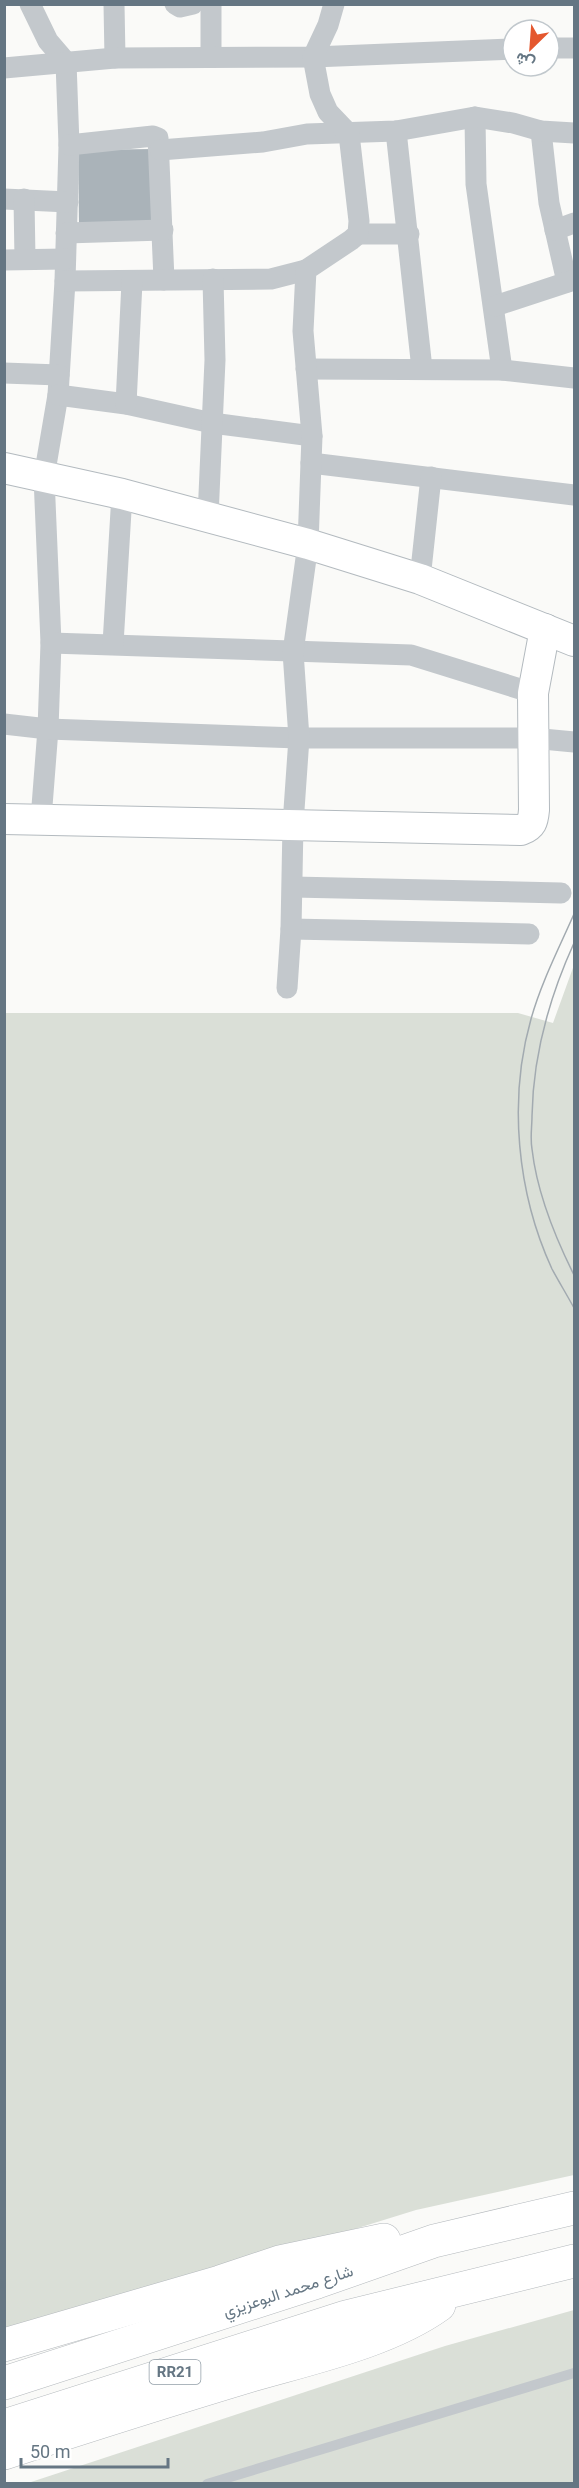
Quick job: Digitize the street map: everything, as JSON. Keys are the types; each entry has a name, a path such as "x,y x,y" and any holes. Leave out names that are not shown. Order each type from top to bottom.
{"highway":[{"name":"شارع محمد البوعزيزي","path":"4,2383 317,2282 434,2241 574,2208"},
{"path":"4,2345 220,2282 280,2262 389,2239 434,2241"},
{"name":"RR21","path":"4,2426 346,2317 574,2260"},
{"path":"4,2453 401,2328 460,2290"}],"street":[{"path":"30,4 48,40 66,62 69,145 59,385 44,477 51,643 48,729 41,819"},
{"path":"114,4 115,58"},
{"path":"176,4 180,7 193,4"},
{"path":"211,4 211,57"},
{"path":"334,4 328,25 313,57 320,94 328,112 349,134 359,221 358,234"},
{"path":"4,68 115,58 313,57 501,49"},
{"path":"160,150 263,142 307,134 396,131 475,117 513,123 541,131 574,133"},
{"path":"475,117 476,184 495,306 502,370"},
{"path":"396,131 422,369"},
{"path":"495,306 571,281 565,227 549,203 541,131"},
{"path":"69,145 153,136 158,138 164,280"},
{"path":"65,259 15,259 14,199 68,202"},
{"path":"66,233 163,230"},
{"path":"65,281 271,279 306,270 358,234 409,234"},
{"path":"287,988 291,929 293,824 299,738 293,652 308,544 312,436 303,331 306,270"},
{"path":"208,517 215,360 213,279"},
{"path":"126,404 132,282"},
{"path":"306,369 502,370 574,378"},
{"path":"4,373 212,423 312,436"},
{"path":"311,464 574,495"},
{"path":"4,468 122,494 308,544 420,579 574,641"},
{"path":"420,579 431,477"},
{"path":"113,644 122,494"},
{"path":"4,819 521,830 533,821 533,693 545,629"},
{"path":"51,643 411,655 533,693"},
{"path":"4,724 48,729 299,738 532,738 574,742"},
{"path":"292,887 561,893"},
{"path":"291,929 529,934"}],"lane":[{"path":"207,2484 574,2373"}],"shaded area":[{"path":"574,965 574,2175 416,2210 17,2334 5,2335 5,1013 518,1013 553,1023"},
{"path":"574,2310 574,2483 25,2484 445,2346"}],"building":[{"path":"153,149 154,223 79,224 78,150"}],"tram line":[{"path":"574,914 545,979 531,1019 524,1050 518,1114 524,1178 531,1209 552,1269 574,1308"},
{"path":"574,943 550,1006 539,1049 535,1071 531,1137 534,1165 542,1198 574,1275"}]}
